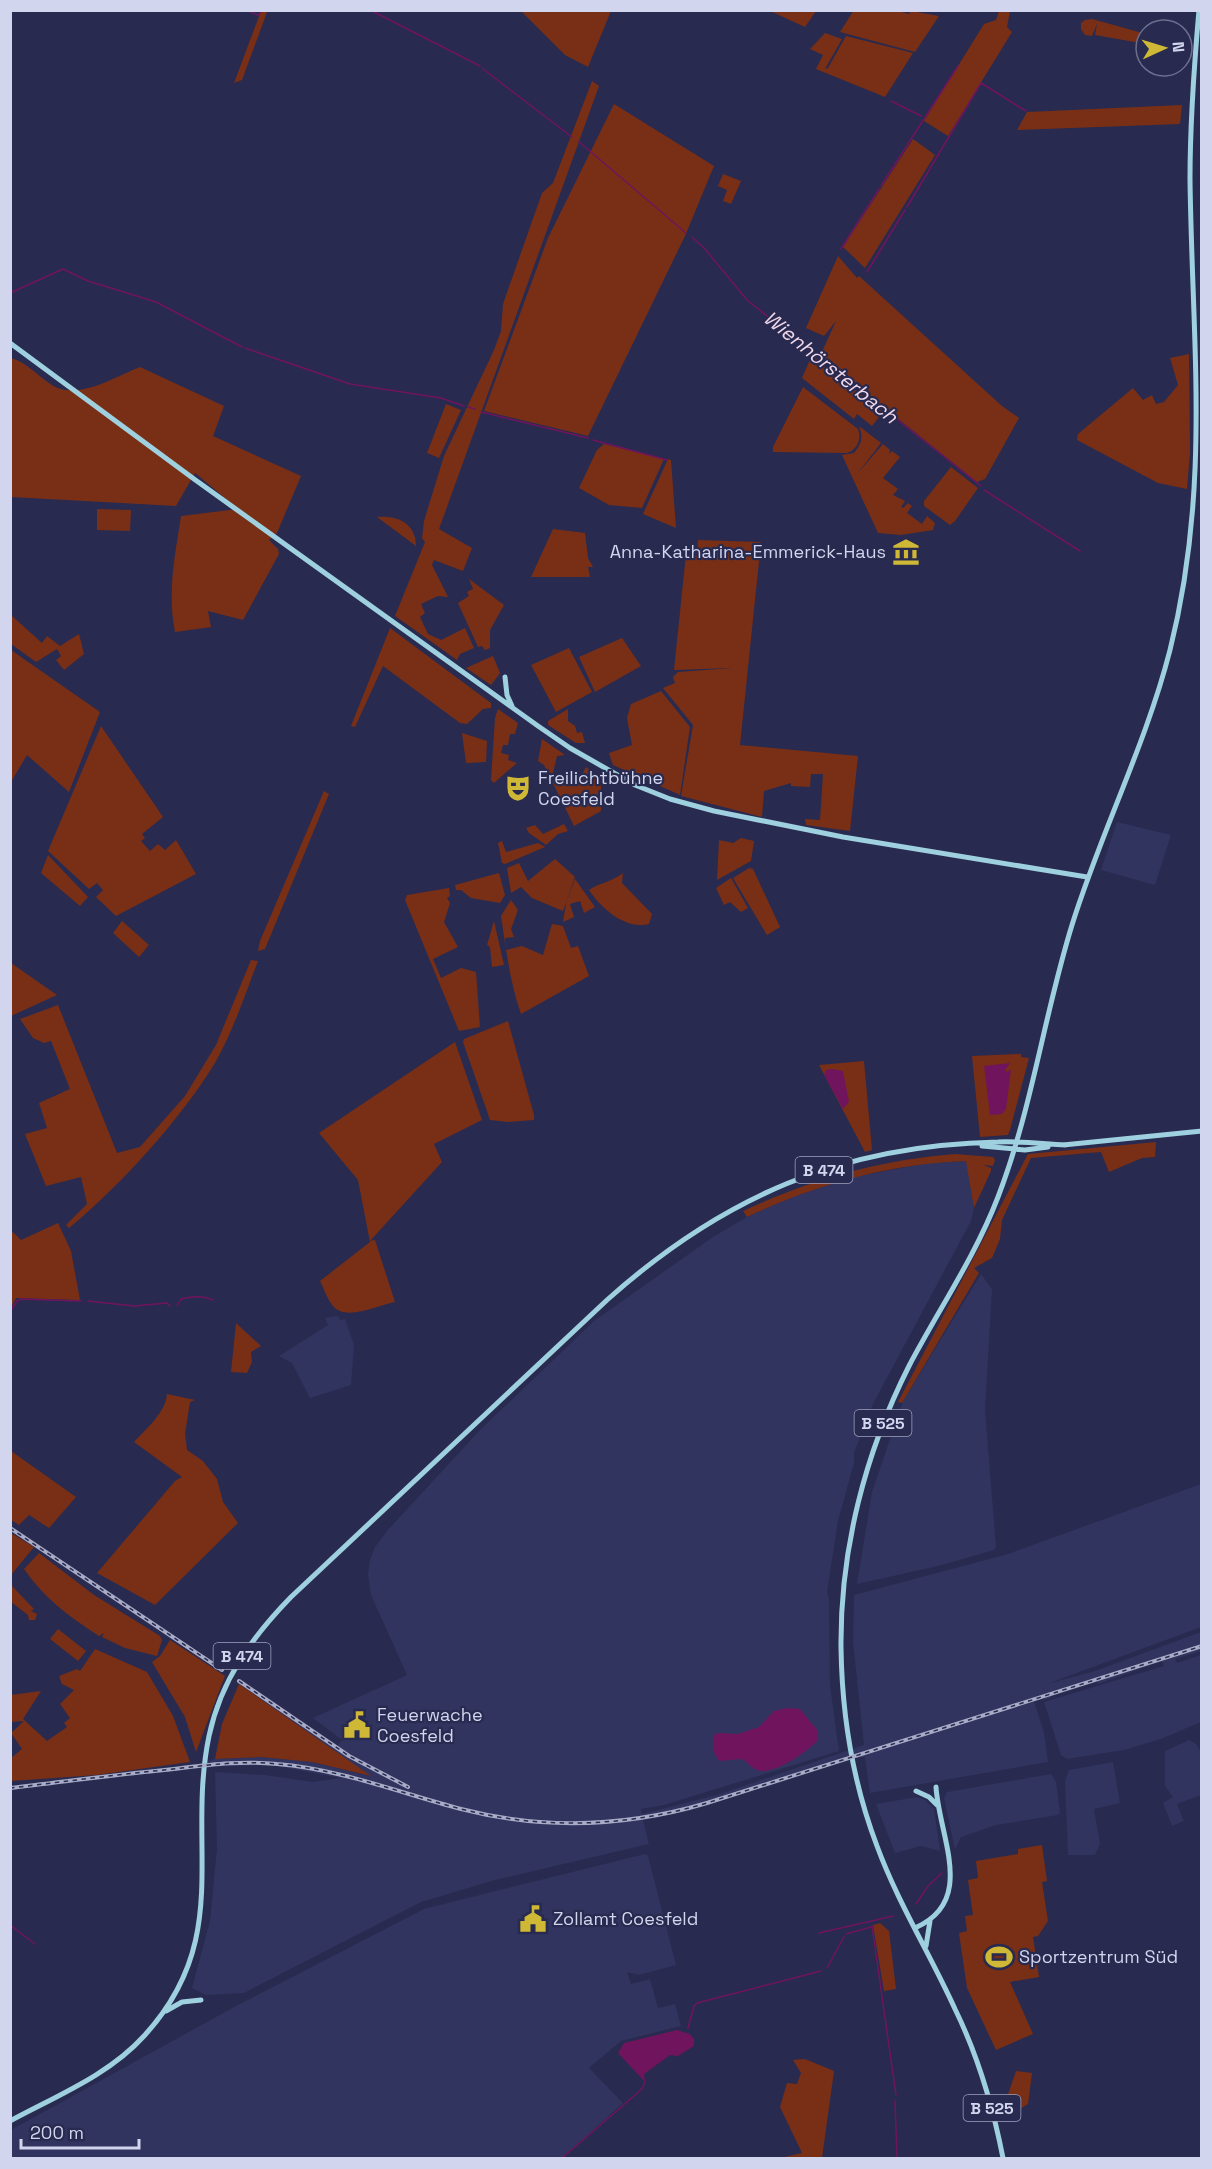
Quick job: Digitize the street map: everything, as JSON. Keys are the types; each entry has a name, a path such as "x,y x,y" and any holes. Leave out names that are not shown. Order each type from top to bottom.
{"main road":[{"name":"B 525","path":"1003,2158 989,2100 973,2049 884,1864 866,1813 849,1740 844,1703 842,1606 844,1581 858,1503 882,1426 910,1364 981,1237 1016,1145 1052,998 1087,877 1154,703 1180,607 1190,547 1198,426 1190,164 1199,10"},
{"path":"10,343 515,710 570,748 636,785 670,799 760,821 1087,877"},
{"path":"505,677 507,695 515,710"},
{"name":"B 474","path":"10,2121 116,2060 142,2038 162,2013 189,1963 201,1920 206,1755 214,1715 237,1663 268,1622 324,1566 607,1300 688,1234 751,1198 823,1170 896,1152 972,1145 1066,1144 1202,1131"},
{"path":"915,1928 930,1921 944,1907 951,1887 936,1787"},
{"path":"916,1791 929,1797 939,1809"},
{"path":"927,1953 926,1936 930,1921"},
{"path":"162,2013 182,2002 201,2000"}],"shaded area":[{"path":"854,10 898,11 909,14 911,11 939,16 915,52 840,32"},
{"path":"261,11 267,11 242,80 234,83"},
{"path":"521,11 611,11 588,67 565,55"},
{"path":"770,11 816,11 805,27"},
{"path":"999,11 1010,11 1007,27 1012,32 948,136 924,121 984,24 996,20"},
{"path":"1092,19 1134,31 1134,42 1095,35 1097,24 1092,36 1085,35 1081,29 1081,23"},
{"path":"825,33 842,39 825,69 828,68 846,36 913,53 885,97 816,69 823,55 810,49"},
{"path":"592,81 599,86 439,529 472,548 463,571 434,560 432,565 448,597 438,596 421,604 425,613 420,617 428,634 441,640 465,628 474,648 460,654 457,660 395,616 425,542 422,538 424,521 444,456 494,350 501,331 503,304 542,193 553,183"},
{"path":"614,104 714,166 685,236 588,436 484,411 548,238"},
{"path":"1182,105 1180,124 1017,130 1027,112"},
{"path":"913,139 935,155 865,268 843,247"},
{"path":"723,174 741,181 731,204 723,201 727,190 718,186"},
{"path":"838,256 857,278 859,276 1002,406 1019,418 985,479 977,482 820,356 836,321 824,336 806,328"},
{"path":"1189,354 1190,452 1187,489 1158,483 1077,440 1078,434 1133,388 1143,400 1152,395 1156,404 1164,402 1178,385 1170,358"},
{"path":"812,355 883,412 872,426 857,414 854,419 802,378"},
{"path":"10,358 26,365 49,383 71,390 107,382 140,367 224,406 213,436 301,476 277,533 269,540 278,549 279,554 243,620 208,611 211,627 175,632 172,588 181,516 238,509 195,473 176,506 11,497"},
{"path":"803,387 858,429 859,440 854,449 847,453 773,452 773,447"},
{"path":"446,404 461,410 439,458 427,453"},
{"path":"859,426 881,443 857,474 883,444 890,450 889,454 892,451 900,457 883,478 898,489 893,495 905,501 901,507 903,508 908,503 912,506 907,513 922,524 927,516 935,523 933,530 901,535 878,533 842,455 854,453 858,447 861,441"},
{"path":"604,444 664,459 642,508 609,505 579,488 597,450"},
{"path":"668,459 671,460 676,528 643,514"},
{"path":"951,467 978,488 950,525 924,506 924,501"},
{"path":"97,509 131,510 130,531 97,530"},
{"path":"377,517 392,517 404,522 413,531 416,546"},
{"path":"553,529 585,533 588,558 593,567 588,567 590,577 531,577"},
{"path":"698,540 761,542 740,745 858,756 850,831 806,825 805,819 820,820 823,774 811,774 810,787 791,786 791,783 764,791 762,817 681,796 693,725 663,688 675,683 673,677 678,672 732,668 674,670 686,554 697,555"},
{"path":"469,579 504,605 490,630 490,648 485,650 482,646 478,647 458,603 469,596 467,592 473,589"},
{"path":"11,615 42,643 47,636 60,646 79,634 84,654 64,670 56,660 61,656 57,649 36,662 11,644"},
{"path":"390,628 491,703 491,708 483,709 467,724 460,723 383,666 355,727 351,726"},
{"path":"622,638 641,666 595,692 579,657"},
{"path":"569,648 592,692 556,712 531,665"},
{"path":"11,650 100,712 69,792 27,755 11,782"},
{"path":"493,656 500,673 491,685 466,668"},
{"path":"661,691 690,727 680,795 613,765 609,753 632,745 627,718 631,704"},
{"path":"498,709 518,723 515,734 510,734 508,745 503,745 501,753 509,755 508,760 517,763 494,783 491,780 495,718"},
{"path":"568,709 568,721 575,726 577,733 582,732 585,743 576,743 548,725 548,721"},
{"path":"101,726 163,817 142,834 145,838 141,841 150,851 158,844 165,850 176,840 196,874 116,916 96,897 103,890 97,883 89,889 48,851"},
{"path":"462,733 487,741 486,762 466,763"},
{"path":"542,739 565,755 557,756 552,777 564,784 577,784 586,767 597,775 601,787 601,811 574,826 544,765 538,761"},
{"path":"324,791 329,794 265,949 258,951 260,941"},
{"path":"1117,822 1171,835 1155,885 1101,870"},
{"path":"564,824 568,831 558,834 546,845 529,833 526,828 535,825 543,834"},
{"path":"741,838 754,841 751,861 717,880 719,840 733,843"},
{"path":"502,841 506,852 538,843 545,847 505,864 502,863 498,843"},
{"path":"48,855 88,897 80,906 41,873"},
{"path":"555,859 575,877 563,911 532,898 521,887 511,893 507,868 519,863 528,881"},
{"path":"749,868 753,869 780,927 767,935 733,878"},
{"path":"499,873 505,895 500,903 471,898 461,890 456,890 455,885"},
{"path":"623,873 622,883 652,914 649,924 631,924 614,916 589,890"},
{"path":"731,878 748,908 741,912 730,902 724,905 716,888"},
{"path":"575,879 595,907 584,913 580,901 570,904 574,917 563,922 566,903"},
{"path":"449,888 450,896 447,898 450,903 444,922 458,947 433,959 441,978 461,968 476,972 480,1027 459,1031 405,900 407,895"},
{"path":"511,900 518,910 511,929 514,937 505,938 506,949 501,916"},
{"path":"122,921 149,945 139,957 113,933"},
{"path":"494,921 504,965 492,967 490,947 487,945"},
{"path":"552,924 563,926 571,948 578,946 589,976 521,1014 506,950 522,946 543,955"},
{"path":"251,960 258,961 238,1013 215,1063 201,1085 167,1129 129,1172 69,1228 66,1225 87,1204 81,1177 46,1186 25,1134 47,1128 39,1103 70,1089 51,1041 44,1043 33,1038 20,1019 58,1005 117,1153 140,1147 185,1096 216,1045"},
{"path":"11,963 57,995 11,1016"},
{"path":"508,1021 534,1120 508,1122 490,1120 463,1042 464,1039"},
{"path":"455,1042 482,1120 434,1144 442,1162 370,1241 375,1240 395,1302 363,1311 347,1313 340,1311 330,1302 320,1281 370,1242 358,1180 319,1133"},
{"path":"1021,1054 1021,1057 1029,1058 1008,1135 980,1137 972,1056"},
{"path":"864,1061 872,1150 865,1152 819,1065"},
{"path":"1010,1063 1006,1069 1006,1072 1011,1070 1006,1109 1002,1114 990,1115 984,1066"},
{"path":"826,1070 843,1071 849,1102 843,1109 824,1075"},
{"path":"1156,1142 1155,1157 1142,1158 1109,1172 1101,1152 1031,1158 1002,1220 1000,1239 992,1258 974,1268 979,1273 902,1403 898,1402 1028,1154"},
{"path":"955,1154 993,1157 995,1160 993,1166 983,1165 991,1168 991,1171 974,1208 966,1161 881,1171 800,1195 747,1217 743,1211 821,1180 873,1166"},
{"path":"967,1161 974,1208 971,1221 873,1404 854,1453 854,1463 838,1521 827,1592 830,1685 839,1751 664,1805 641,1809 642,1814 717,1795 864,1745 853,1642 854,1595 1008,1554 1201,1484 1201,1627 1047,1684 1095,1671 1201,1632 1201,1651 1175,1659 1177,1663 1201,1655 1201,1722 1161,1739 1124,1750 1067,1759 1061,1755 1044,1702 1164,1666 1162,1661 1098,1684 1097,1680 1050,1695 1051,1698 1045,1700 1044,1697 1034,1701 1044,1733 1048,1762 870,1793 865,1757 857,1757 688,1811 643,1820 649,1844 495,1880 421,1902 244,1993 206,1995 192,1988 210,1921 217,1848 215,1772 265,1775 313,1782 341,1778 271,1765 222,1766 129,1776 129,1772 197,1764 215,1759 261,1757 312,1762 369,1776 238,1683 241,1679 337,1746 342,1740 313,1718 407,1675 371,1595 368,1574 370,1560 375,1547 387,1531 479,1431 594,1321 713,1237 747,1217 782,1201 844,1179 928,1163"},
{"path":"58,1223 71,1251 80,1300 16,1298 11,1308 11,1234 13,1232 21,1240"},
{"path":"981,1274 992,1289 985,1410 996,1547 994,1550 938,1566 857,1584 872,1492 903,1401"},
{"path":"338,1316 340,1320 345,1319 354,1345 351,1385 310,1398 292,1363 279,1356 328,1325 325,1318"},
{"path":"236,1323 261,1346 251,1352 252,1362 247,1373 231,1372"},
{"path":"167,1394 195,1400 190,1402 185,1434 187,1450 203,1461 217,1479 223,1502 238,1523 155,1605 97,1573 175,1481 182,1477 134,1442 159,1414"},
{"path":"11,1451 76,1497 49,1528 29,1515 19,1525 11,1520"},
{"path":"11,1533 34,1547 11,1575"},
{"path":"39,1553 94,1595 160,1636 162,1640 157,1656 125,1648 102,1637 104,1633 99,1636 58,1606 24,1569"},
{"path":"11,1585 34,1609 31,1611 37,1614 35,1620 29,1620 28,1615 11,1602"},
{"path":"58,1629 86,1651 78,1661 50,1639"},
{"path":"170,1640 225,1676 196,1752 185,1717 152,1662 160,1656"},
{"path":"95,1649 147,1672 173,1716 190,1762 97,1775 11,1781 11,1758 22,1749 11,1733 24,1721 11,1722 11,1695 41,1691 23,1719 47,1741 67,1727 64,1723 70,1718 60,1704 74,1690 62,1684 59,1676 77,1669 80,1671"},
{"path":"239,1684 371,1776 312,1762 261,1757 215,1759 222,1724"},
{"path":"787,1708 800,1709 818,1731 817,1741 806,1751 789,1762 764,1771 755,1769 742,1759 719,1761 714,1752 714,1735 718,1733 738,1734 759,1727 774,1711"},
{"path":"1189,1740 1196,1744 1201,1752 1201,1795 1177,1804 1184,1821 1172,1826 1163,1803 1173,1797 1165,1786 1165,1751"},
{"path":"1113,1762 1120,1803 1094,1809 1100,1844 1095,1855 1068,1855 1065,1781 1069,1770"},
{"path":"1051,1774 1056,1782 1060,1812 1058,1815 996,1825 961,1837 955,1850 944,1798 947,1792"},
{"path":"917,1797 925,1800 934,1809 940,1851 921,1846 895,1853 876,1804"},
{"name":"Sportzentrum Süd","path":"1042,1845 1047,1881 1042,1882 1048,1921 1038,1936 1033,1937 1039,1977 1010,1982 1033,2034 996,2050 967,1988 959,1933 967,1931 965,1916 973,1915 968,1880 978,1878 976,1861 1018,1854 1018,1849"},
{"path":"645,1854 648,1856 676,1965 639,1975 627,1972 631,1984 650,1979 658,2008 675,2004 681,2026 621,2041 589,2068 623,2103 562,2158 11,2158 11,2130 236,2006 424,1909"},
{"path":"880,1923 889,1931 896,1989 884,1991 873,1925"},
{"path":"677,2030 690,2034 694,2039 694,2046 678,2056 670,2055 644,2074 645,2082 618,2053 624,2043"},
{"path":"805,2059 834,2071 822,2158 780,2158 802,2153 780,2107 787,2083 797,2084 801,2073 793,2060"},
{"path":"1016,2071 1032,2073 1028,2104 1020,2109 1008,2106 1006,2100"}],"waterway":[{"name":"Wienhörsterbach","path":"246,10 258,15 263,10"},
{"name":"Wienhörsterbach","path":"370,10 480,66"},
{"path":"881,186 958,66"},
{"name":"Wienhörsterbach","path":"483,69 572,137"},
{"path":"907,207 981,83 1026,111"},
{"path":"891,101 921,116"},
{"name":"Wienhörsterbach","path":"578,141 686,233"},
{"path":"841,249 879,189"},
{"path":"867,272 905,210"},
{"name":"Wienhörsterbach","path":"692,237 705,249 747,300 981,486"},
{"path":"10,293 63,269 88,281 156,302 242,347"},
{"path":"245,348 350,384 441,398 464,406"},
{"path":"468,407 475,409"},
{"path":"481,412 588,438"},
{"path":"593,440 667,460"},
{"name":"Wienhörsterbach","path":"984,490 1080,551"},
{"path":"177,1306 181,1299 189,1297 213,1300"},
{"path":"10,1312 21,1299 81,1301"},
{"path":"88,1301 134,1306 167,1303 170,1306"},
{"path":"916,1904 928,1886 942,1873"},
{"path":"876,1920 893,1916"},
{"path":"819,1933 876,1920"},
{"path":"10,1925 35,1944"},
{"path":"872,1926 896,2095"},
{"path":"846,1934 871,1927"},
{"path":"827,1968 844,1937"},
{"path":"688,2028 694,2006 697,2003 821,1971"},
{"path":"562,2158 642,2089 645,2082"},
{"path":"895,2101 897,2158"}],"railway":[{"path":"10,1528 222,1670"},
{"path":"10,1788 206,1765 263,1763 324,1771 492,1816 554,1823 615,1821 677,1811 707,1803 1202,1646"},
{"path":"239,1681 349,1756 408,1787"}],"place":[{"name":"Anna-Katharina-Emmerick-Haus","path":"906,552"},
{"name":"Freilichtbühne Coesfeld","path":"518,788"},
{"name":"Feuerwache Coesfeld","path":"357,1725"},
{"name":"Zollamt Coesfeld","path":"533,1919"},
{"name":"Sportzentrum Süd","path":"999,1957"}]}
